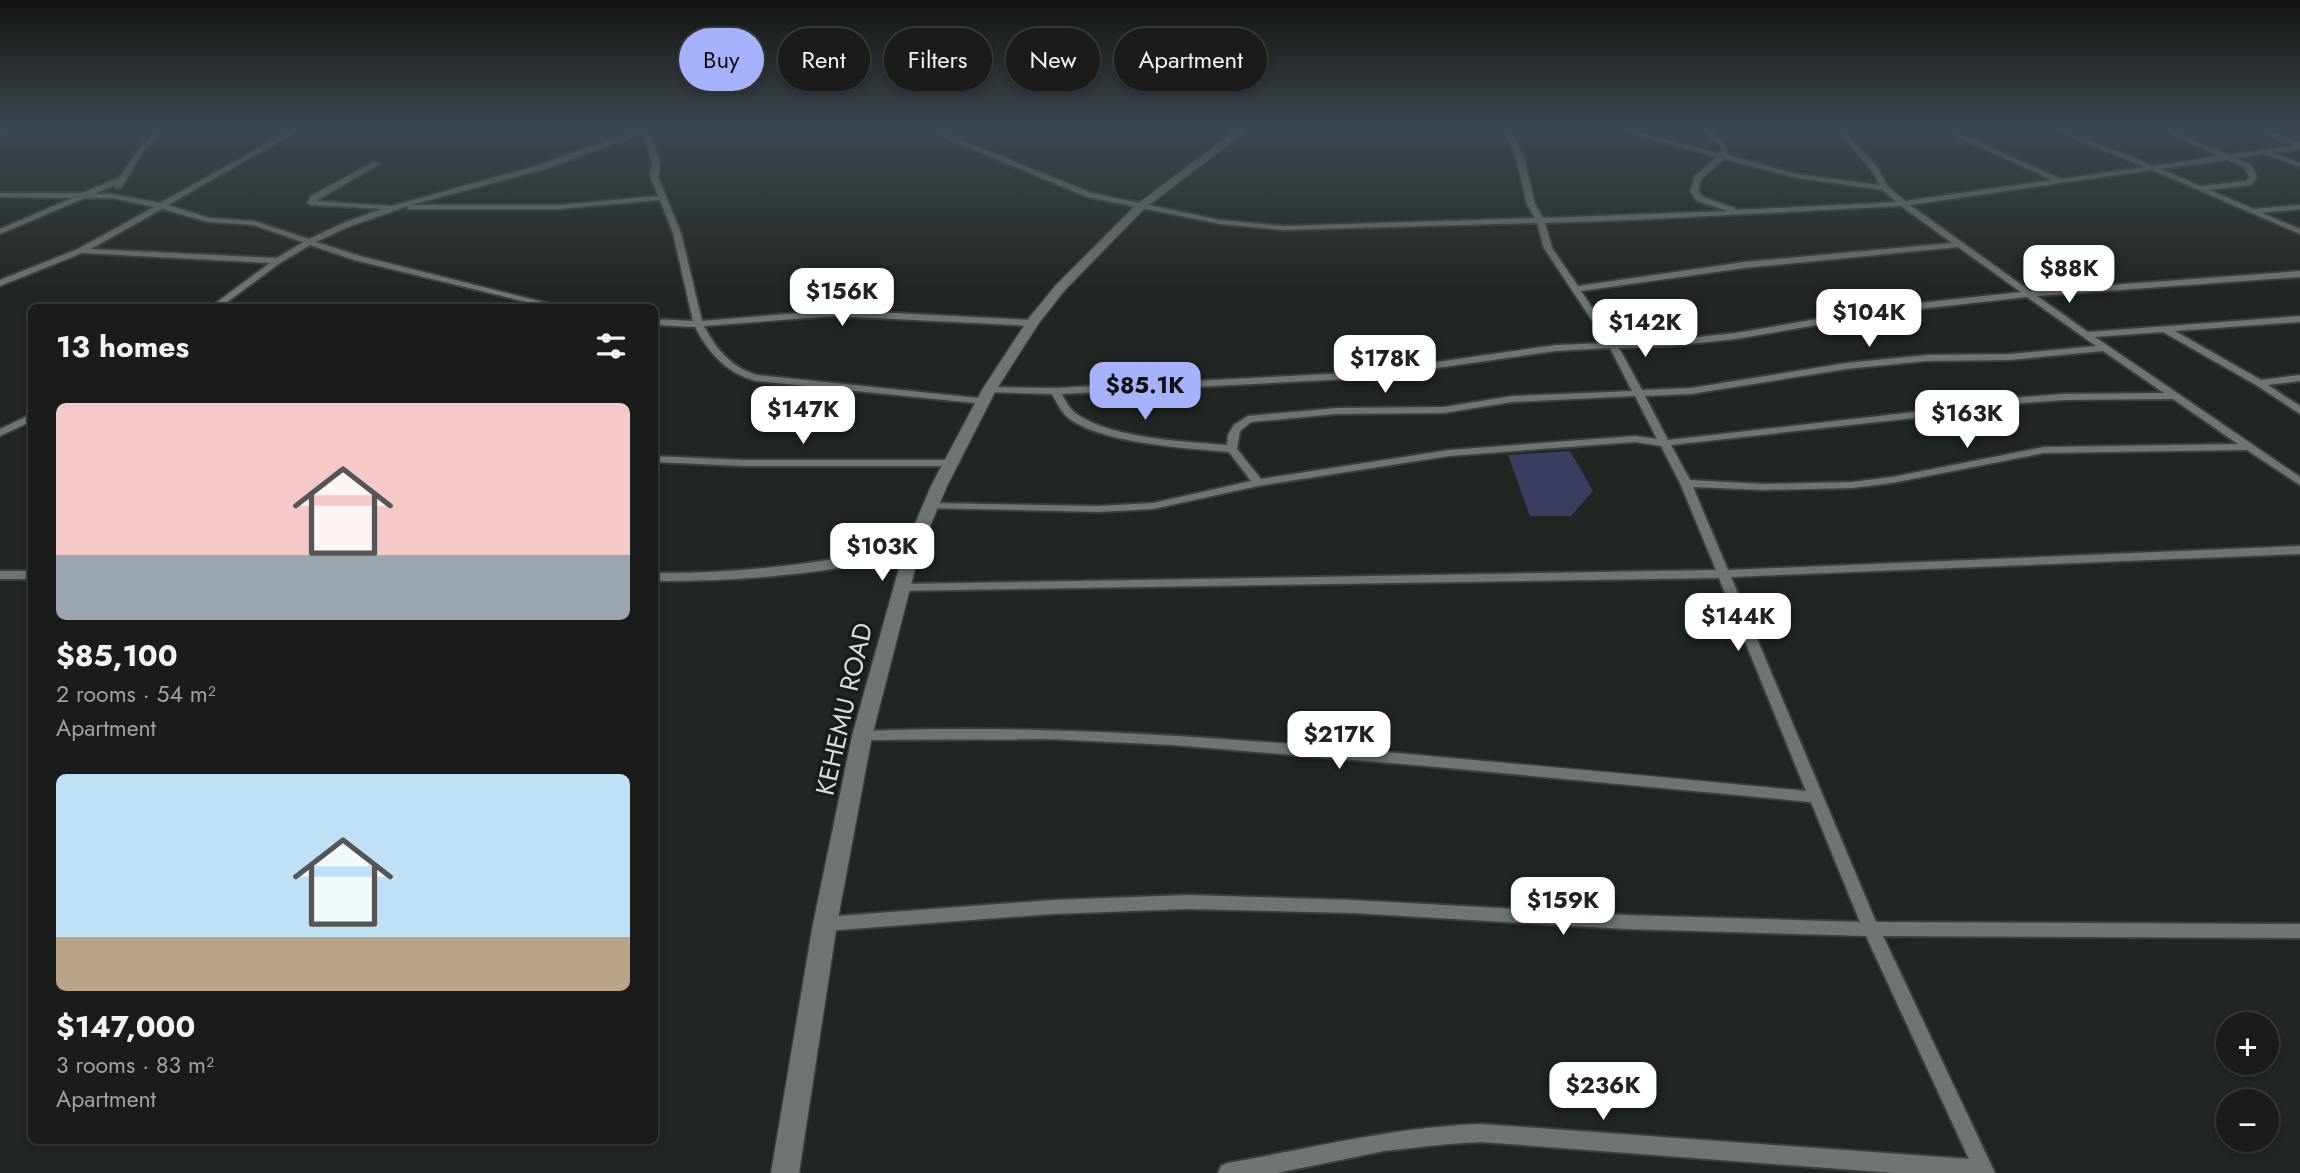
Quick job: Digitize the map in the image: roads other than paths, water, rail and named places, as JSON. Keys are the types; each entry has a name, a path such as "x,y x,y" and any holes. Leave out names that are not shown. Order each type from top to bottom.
{"street":[{"path":"0,232 112,183"},
{"path":"112,196 119,183"},
{"path":"0,283 81,251 199,183"},
{"path":"342,183 314,198 311,203 396,207 545,208 662,198"},
{"path":"219,304 312,241 396,207 484,183"},
{"path":"656,183 677,233 698,324 728,365 747,376 833,387 986,396 1367,375 1556,348 1670,343 1736,336 1892,309 2028,294 2300,274"},
{"path":"1056,183 1140,207 1220,222 1284,228 1736,213 1903,204 2047,183"},
{"name":"KEHEMU ROAD","path":"785,1173 825,924 862,736 912,550 951,463 986,396 1033,323 1092,253 1140,207 1172,183"},
{"path":"1228,1173 1393,1139 1470,1133 1984,1171 1870,927 1686,483 1612,344 1548,248 1526,183"},
{"path":"1696,183 1693,191 1700,199 1736,213"},
{"path":"1847,183 1885,188"},
{"path":"1882,183 1903,204 1959,245 2300,482"},
{"path":"2186,183 2300,232"},
{"path":"2198,188 2243,183"},
{"path":"0,195 112,196 158,205 208,220 264,225 357,258 546,304"},
{"path":"2251,211 2300,206"},
{"path":"1576,289 1744,265 1959,245"},
{"path":"81,251 281,261"},
{"path":"658,322 698,324 834,313 1033,323"},
{"path":"2086,335 2300,319"},
{"path":"2165,330 2259,383 2300,411"},
{"path":"1258,483 1232,449 1234,431 1238,424 1264,416 1337,411 1444,410 1512,399 1691,390 1846,366 1927,358 2010,357 2104,348"},
{"path":"2259,383 2300,378"},
{"path":"1056,391 1064,407 1075,418 1094,428 1194,446 1232,449"},
{"path":"931,506 1099,509 1153,506 1258,483 1448,453 1635,439 1665,443 1932,413 1986,403 2063,397 2173,396"},
{"path":"0,433 28,419"},
{"path":"1686,483 1763,487 1852,485 1892,480 2044,450 2248,447"},
{"path":"658,459 742,463 951,463"},
{"path":"658,578 705,579 763,575 912,550"},
{"path":"901,588 1725,574 2300,550"},
{"path":"0,575 28,575"},
{"path":"862,736 932,732 1115,736 1298,749 1815,797"},
{"path":"825,924 1082,905 1188,902 1438,910 1625,922 2111,931 2300,931"}]}
